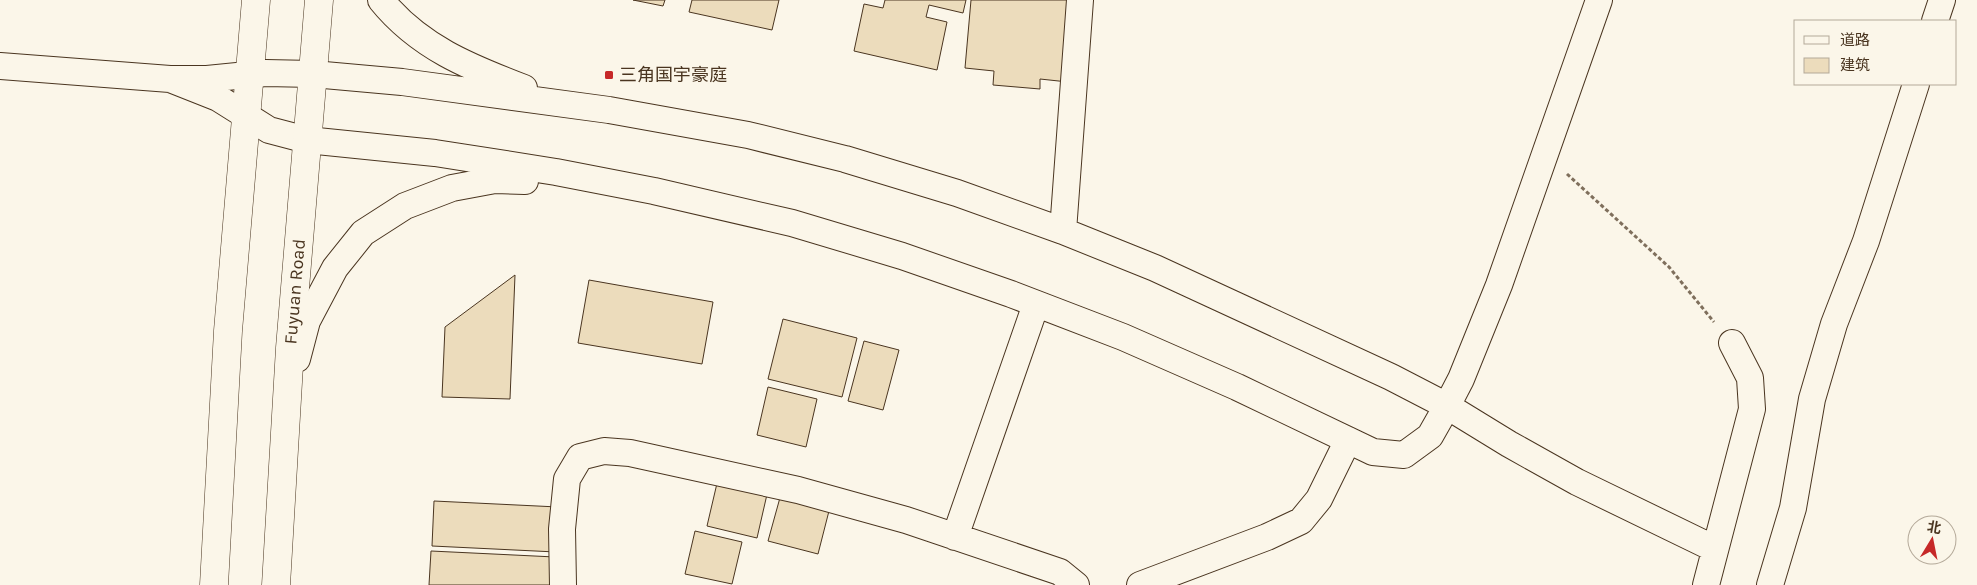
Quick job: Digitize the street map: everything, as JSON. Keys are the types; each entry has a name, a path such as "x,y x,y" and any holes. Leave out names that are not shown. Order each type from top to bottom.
{"main road":[{"path":"214,585 228,331 256,0"},
{"name":"Fuyuan Road","path":"276,585 286,401 319,0"}],"street":[{"path":"381,0 392,15 422,40 469,67 525,88 609,110"},
{"path":"1063,231 1080,0"},
{"path":"170,80 218,98 269,130 307,140 435,153 556,172 654,191 792,223 902,256 1123,337 1237,387 1373,452 1404,455 1430,436 1461,380 1499,285 1599,0"},
{"path":"1935,20 1942,0"},
{"path":"0,66 170,80 250,75 313,74 402,82 609,110 748,135 846,159 957,193 1063,231 1164,272 1391,377 1447,406 1509,444 1577,482 1715,549"},
{"path":"1770,585 1793,508 1812,399 1831,333 1866,241 1916,85"},
{"path":"286,401 307,320 335,268 363,233 406,206 452,188 495,180 548,182 654,191"},
{"path":"956,537 1036,304"},
{"path":"1706,585 1752,409 1750,378 1732,344"},
{"path":"1140,585 1267,537 1301,521 1319,498 1348,440"},
{"path":"562,585 562,528 567,479 580,457 604,451 630,453 798,490 906,520 1060,572 1076,585"}],"path":[{"path":"1545,154 1669,267 1732,344"}],"building":[{"path":"633,0 665,0 663,6"},
{"path":"692,0 779,0 772,30 689,12"},
{"path":"885,0 966,0 963,13 929,5 926,17 947,22 937,70 854,51 864,4 883,8"},
{"path":"971,0 1075,0 1068,82 1040,79 1040,89 993,85 994,71 965,68"},
{"path":"515,275 510,399 442,397 445,327"},
{"path":"589,280 713,302 702,364 578,343"},
{"path":"783,319 857,338 842,397 768,379"},
{"path":"864,341 899,350 883,410 848,401"},
{"path":"768,387 817,399 806,447 757,435"},
{"path":"718,479 768,490 757,538 707,526"},
{"path":"781,494 830,507 818,554 768,541"},
{"path":"434,501 558,507 556,552 432,546"},
{"path":"695,531 742,542 732,584 685,574"},
{"path":"431,551 555,557 554,585 429,585"}],"place":[{"name":"三角国宇豪庭","path":"609,75"}]}
